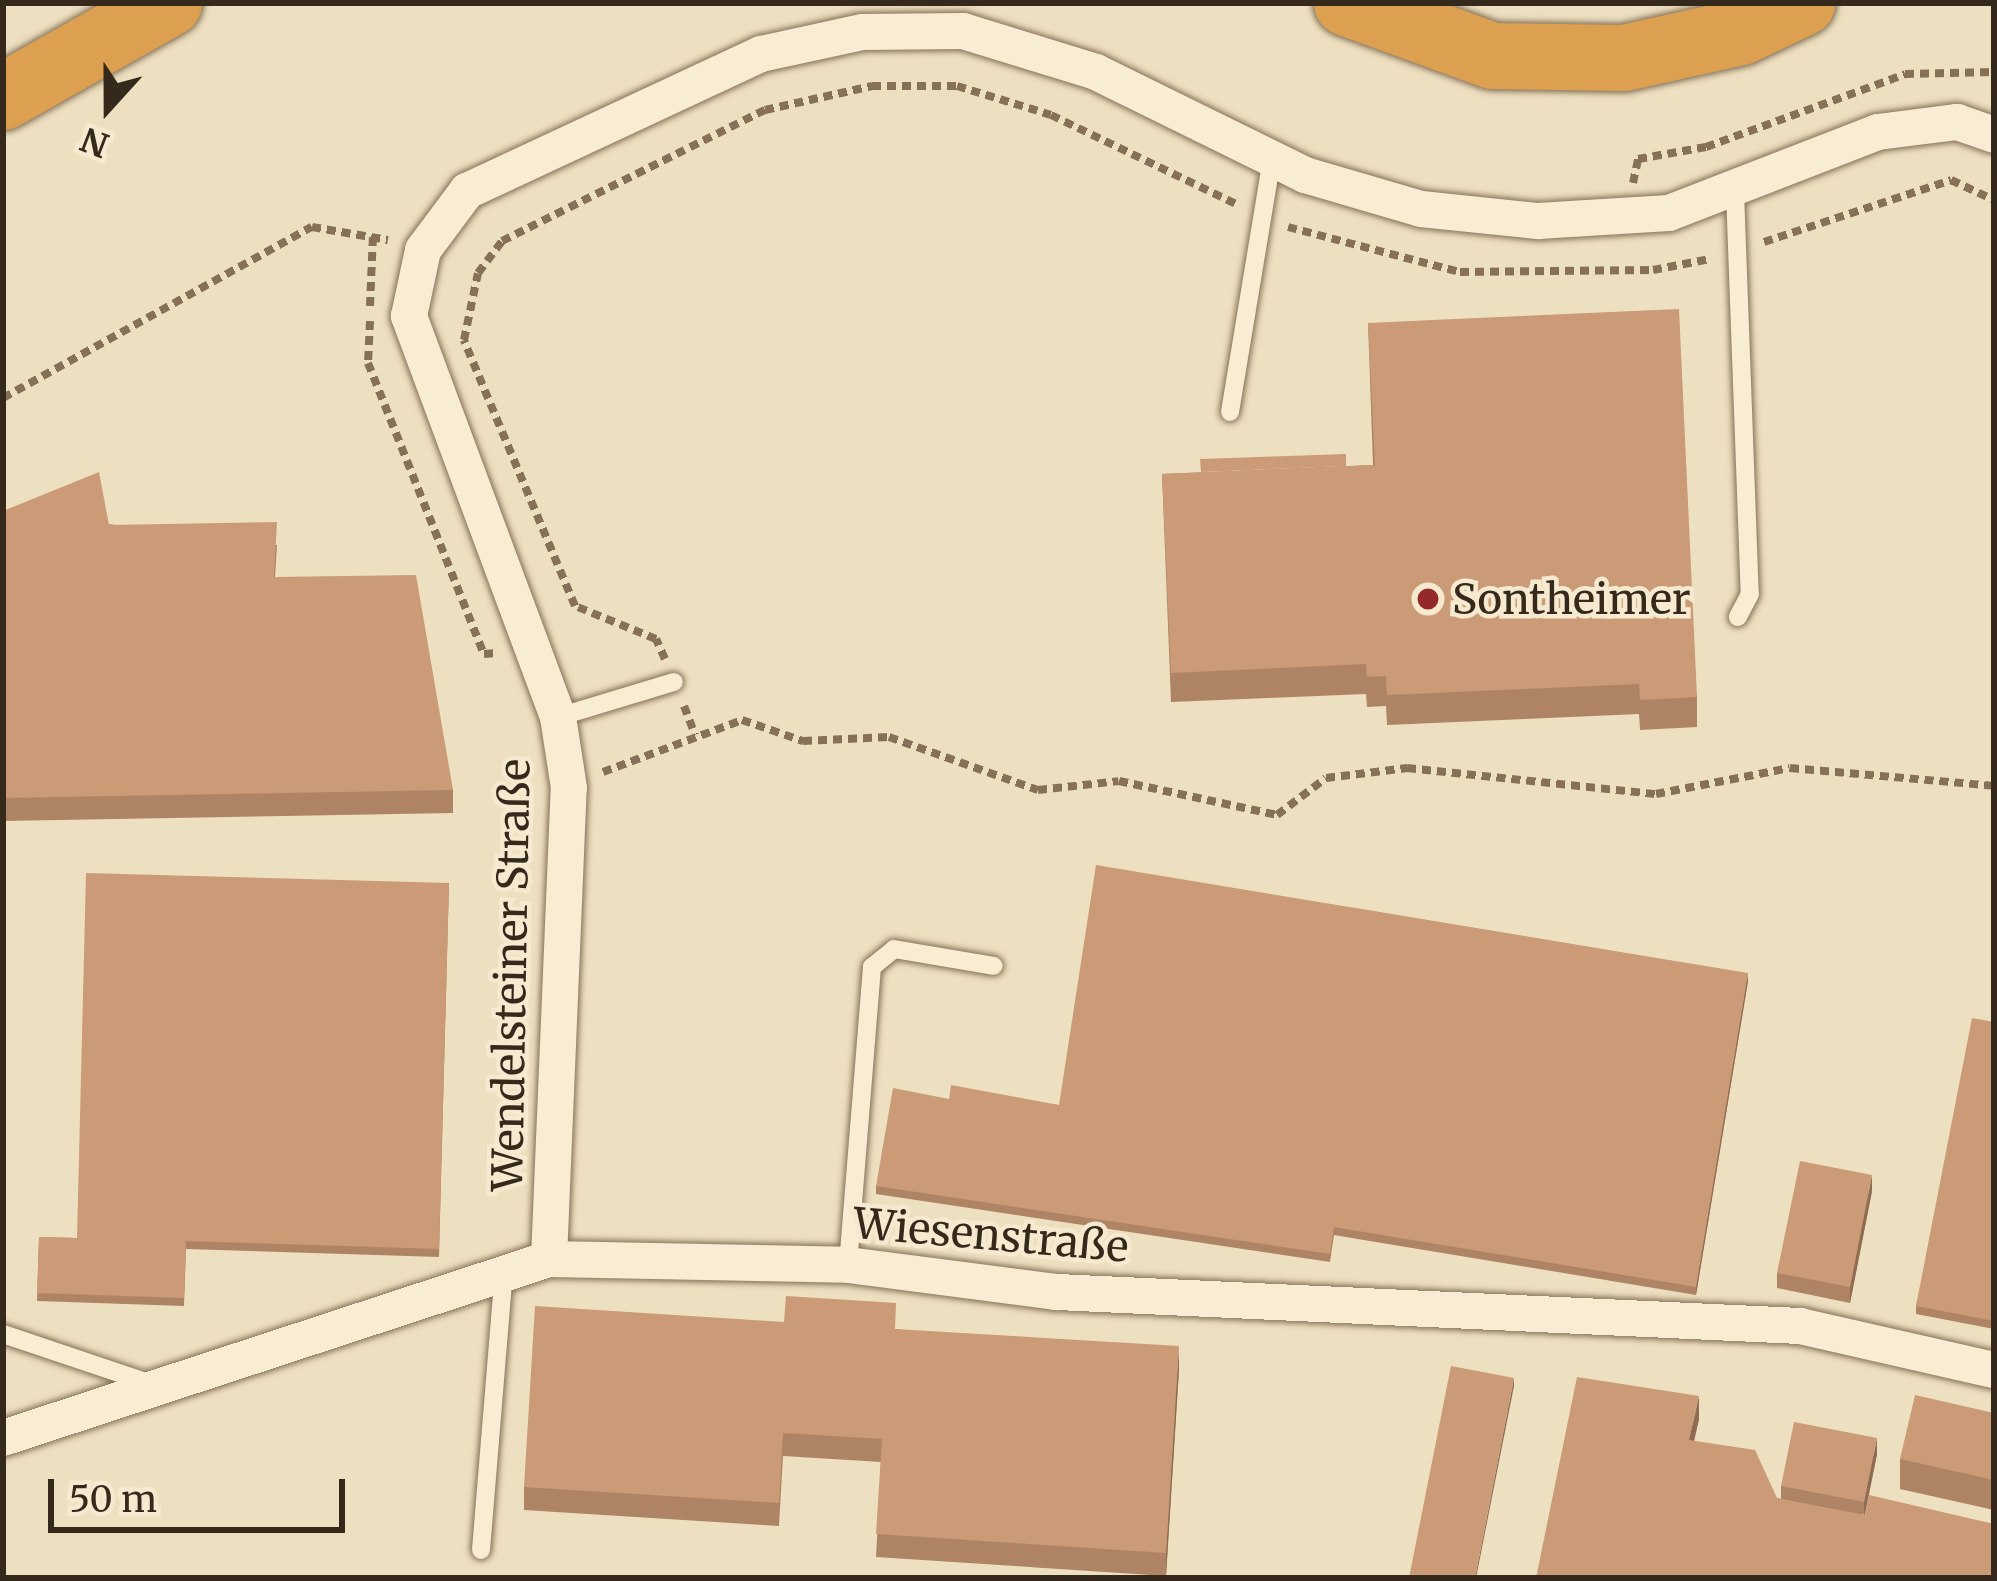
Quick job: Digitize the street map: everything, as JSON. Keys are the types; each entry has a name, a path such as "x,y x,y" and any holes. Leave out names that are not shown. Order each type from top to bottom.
{"highway":[{"path":"3,97 170,3"},
{"path":"1348,3 1493,56 1624,58 1741,32 1802,3"}],"street":[{"name":"Wendelsteiner Straße","path":"550,1259 568,788 558,717 542,652 409,316 423,250 467,191 761,54 862,32 963,31 1030,52 1272,159 1421,209 1538,221 1669,213 1735,193 1878,132 1957,122 1994,135"},
{"name":"Wiesenstraße","path":"3,1438 149,1383 550,1259 848,1265 1058,1292 1800,1326 1994,1370"}],"lane":[{"path":"1230,412 1257,214 1272,159"},
{"path":"1735,193 1750,594 1738,617"},
{"path":"558,717 674,682"},
{"path":"848,1265 872,967 894,949 994,966"},
{"path":"482,1550 504,1273"},
{"path":"3,1334 149,1383"}],"path":[{"path":"695,736 656,639 575,606 464,340 478,273 502,241 765,110 872,86 957,86 1051,115 1257,214 1460,272 1653,270 1736,254 1951,180 1994,200"},
{"path":"3,398 312,227 373,235 478,273"},
{"path":"373,235 368,363 484,654 542,652"},
{"path":"568,788 742,720 803,740 889,737 1038,790 1119,781 1277,815 1326,778 1407,768 1656,794 1790,768 1994,786"}],"building":[{"name":"Sontheimer","path":"1679,309 1697,697 1640,700 1639,684 1387,695 1386,676 1367,677 1366,664 1171,673 1162,474 1375,465 1368,323"},
{"path":"1346,454 1346,466 1201,472 1200,459"},
{"path":"99,472 109,525 277,522 274,577 416,575 453,790 3,798 3,511"},
{"path":"1096,865 1748,973 1696,1287 1334,1227 1330,1254 876,1186 893,1088 949,1099 951,1085 1059,1105"},
{"path":"86,873 449,883 439,1249 186,1241 184,1298 37,1293 39,1237 77,1238"},
{"path":"1972,1018 1994,1022 1994,1321 1916,1306"},
{"path":"1800,1161 1872,1175 1850,1287 1777,1273"},
{"path":"786,1296 896,1303 895,1329 1179,1346 1166,1553 876,1534 882,1439 783,1433 779,1503 524,1487 535,1306 784,1322"},
{"path":"1451,1366 1514,1378 1475,1578 1409,1578"},
{"path":"1577,1377 1699,1396 1689,1440 1755,1450 1777,1498 1865,1515 1869,1495 1994,1524 1994,1578 1536,1578"},
{"path":"1915,1395 1994,1413 1994,1480 1900,1459"},
{"path":"1794,1422 1877,1438 1864,1502 1781,1486"}],"place":[{"name":"Sontheimer","path":"1428,599"}]}
